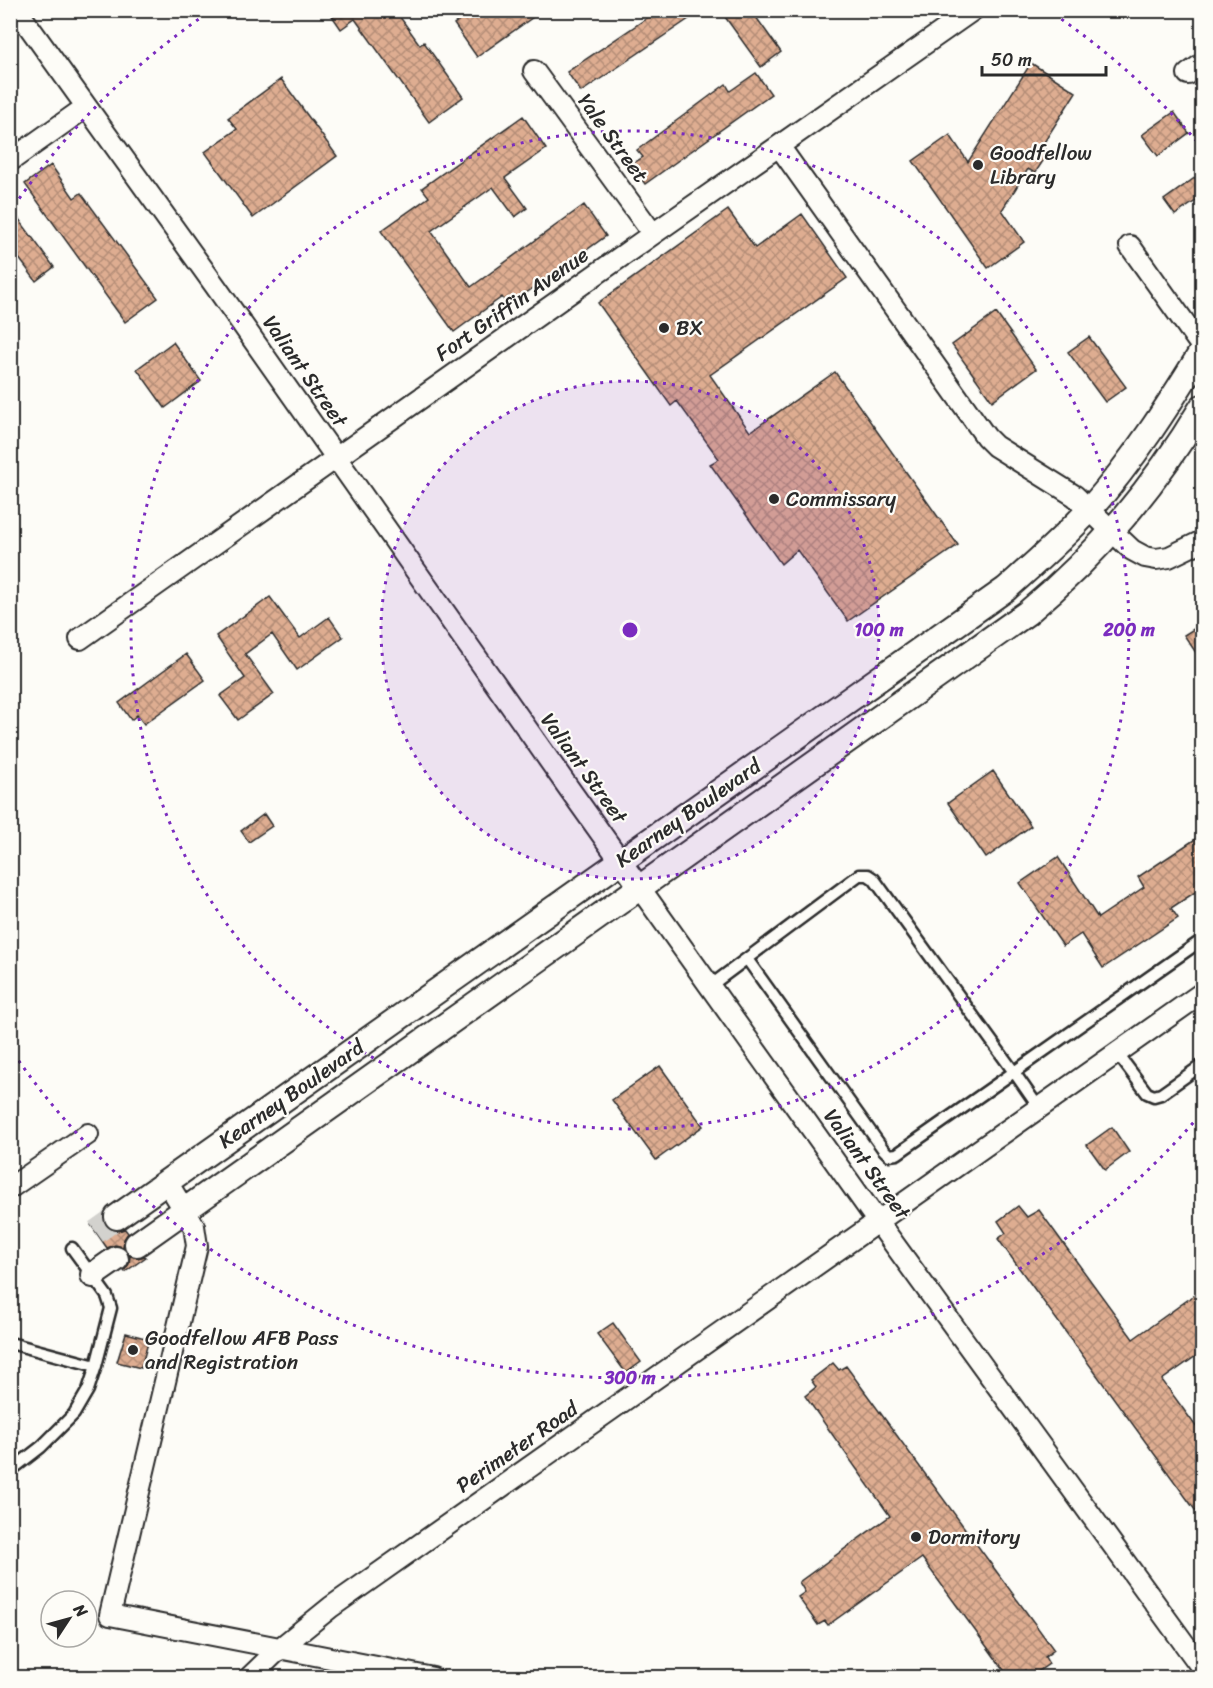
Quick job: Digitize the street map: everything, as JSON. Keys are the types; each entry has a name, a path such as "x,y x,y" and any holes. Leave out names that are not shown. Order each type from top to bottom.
{"street":[{"name":"Valiant Street","path":"17,10 337,457 878,1222 1203,1668"},
{"name":"Fort Griffin Avenue","path":"80,639 973,10"},
{"name":"Yale Street","path":"534,71 653,234"},
{"path":"10,161 86,107"},
{"path":"779,146 986,437 1006,455 1059,485 1090,508 1132,550 1145,557 1156,559 1169,557 1203,541"},
{"path":"1130,246 1203,349"},
{"name":"Kearney Boulevard","path":"117,1217 1006,589 1058,542 1090,508 1155,425 1203,349"},
{"name":"Kearney Boulevard","path":"137,1244 994,638 1052,592 1112,531 1163,470 1203,407"},
{"name":"Perimeter Road","path":"249,1677 279,1649 331,1607 1203,993"},
{"path":"10,1188 88,1134"},
{"path":"166,1182 186,1210 194,1226 197,1246 110,1615 433,1677"},
{"path":"93,1275 116,1259"}],"lane":[{"path":"710,986 859,875 868,875 874,879 1039,1108"},
{"path":"747,959 889,1155 897,1154 1203,940"},
{"path":"1117,1053 1147,1093 1154,1096 1161,1094 1203,1065"},
{"path":"10,1472 41,1447 74,1414 88,1390 96,1366 111,1308 107,1296 72,1248"},
{"path":"10,1343 96,1366"}],"building":[{"path":"328,10 395,10 420,45 424,42 463,97 429,122 355,19 341,29"},
{"path":"473,10 543,10 477,57 454,24"},
{"path":"659,10 702,10 581,92 567,72"},
{"path":"720,10 751,10 781,52 761,67"},
{"name":"Goodfellow Library","path":"1031,63 1076,92 1041,147 1049,152 1035,173 1028,169 1002,210 1024,242 988,268 913,161 950,135 968,162"},
{"path":"756,73 771,94 645,184 631,165 643,157 637,150 726,84 730,91"},
{"path":"281,79 337,156 253,218 205,152 237,129 228,118"},
{"path":"1174,112 1189,133 1158,156 1142,135"},
{"path":"523,116 546,149 505,178 527,208 515,217 493,187 431,231 471,287 584,205 606,236 508,306 502,297 454,332 381,231 429,197 422,188"},
{"path":"51,165 74,198 81,193 158,298 125,322 25,184"},
{"path":"1203,172 1203,196 1175,215 1164,200"},
{"path":"10,207 54,267 36,281 10,246"},
{"path":"728,210 755,248 802,214 847,278 710,375 750,432 835,372 958,545 848,621 797,550 781,564 710,464 719,459 677,401 671,406 598,303"},
{"path":"996,313 1036,369 992,401 952,345"},
{"path":"1089,337 1126,387 1105,402 1068,352"},
{"path":"173,342 201,381 165,408 137,369"},
{"path":"270,597 300,638 329,617 343,637 297,670 272,634 245,654 274,694 238,720 220,696 245,678 216,636"},
{"path":"1203,623 1203,663 1184,635"},
{"path":"186,654 205,680 144,724 137,715 131,720 119,703"},
{"path":"993,771 1031,826 986,858 948,803"},
{"path":"264,814 272,826 249,842 241,831"},
{"path":"1203,834 1203,887 1171,908 1178,918 1103,968 1081,934 1063,946 1020,883 1058,857 1098,918 1144,887 1138,877"},
{"path":"660,1066 703,1126 656,1160 612,1100"},
{"path":"1112,1127 1129,1152 1105,1170 1087,1145"},
{"path":"1018,1206 1027,1217 1039,1210 1133,1339 1203,1289 1203,1351 1162,1380 1203,1436 1203,1521 998,1239 1006,1233 998,1221"},
{"path":"103,1217 105,1225 111,1230 125,1229 128,1233 123,1247 115,1245 107,1248 91,1225"},
{"path":"130,1256 146,1257 125,1272 129,1264"},
{"path":"613,1323 641,1362 626,1373 597,1334"},
{"name":"Goodfellow AFB Pass and Registration","path":"126,1333 149,1339 141,1368 117,1362"},
{"name":"Dormitory","path":"833,1363 839,1370 846,1366 1054,1650 1045,1657 1049,1664 1030,1677 1025,1670 1014,1677 1009,1677 922,1558 828,1625 825,1621 818,1625 798,1597 805,1592 799,1582 890,1516 805,1396 816,1387 811,1380"}],"tunnel":[{"path":"96,1232 117,1217"}],"place":[{"name":"Goodfellow Library","path":"978,165"},
{"name":"BX","path":"664,328"},
{"name":"Commissary","path":"774,499"},
{"name":"Goodfellow AFB Pass and Registration","path":"133,1350"},
{"name":"Dormitory","path":"916,1537"}]}
